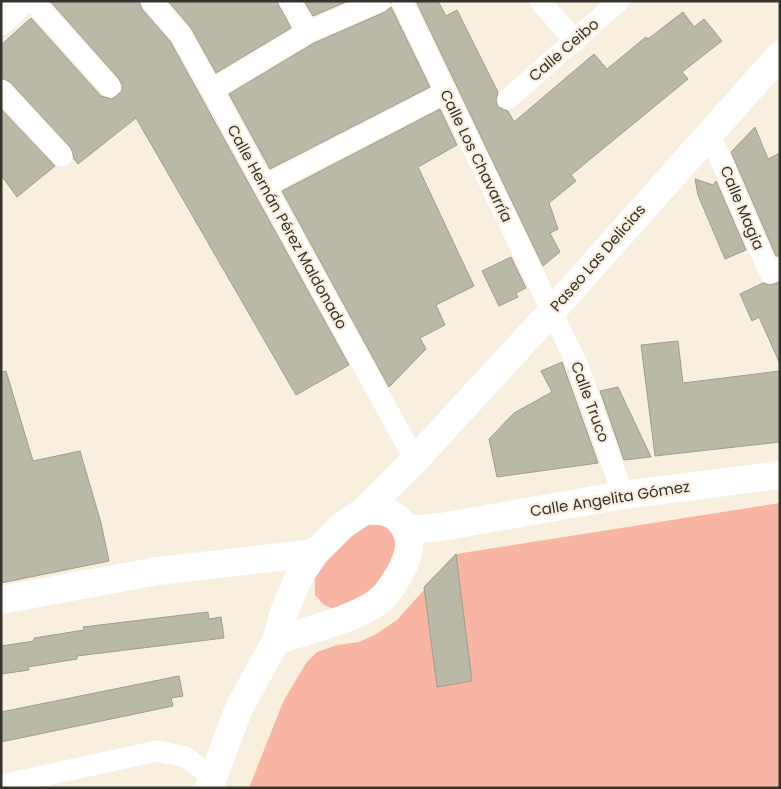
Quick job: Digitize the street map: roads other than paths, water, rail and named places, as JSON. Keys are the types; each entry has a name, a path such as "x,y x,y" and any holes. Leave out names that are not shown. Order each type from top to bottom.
{"street":[{"path":"1,21 21,1"},
{"path":"33,1 110,86"},
{"name":"Calle Hernán Pérez Maldonado","path":"151,1 180,34 415,460"},
{"path":"289,1 308,32"},
{"path":"212,90 308,32 380,1"},
{"name":"Calle Los Chavarría","path":"402,1 445,93 553,310"},
{"path":"540,1 574,41"},
{"name":"Calle Ceibo","path":"508,99 619,1"},
{"name":"Paseo Las Delicias","path":"364,511 415,460 553,310 780,55"},
{"path":"1,90 62,156"},
{"path":"264,186 445,93"},
{"name":"Calle Magia","path":"709,133 770,273 780,268"},
{"name":"Calle Truco","path":"553,310 578,366 624,495"},
{"name":"Paseo Las Delicias","path":"401,524 400,497 415,460"},
{"name":"Calle Angelita Gómez","path":"401,524 442,527 624,495 780,475"},
{"path":"1,785 156,751 186,758 210,782 239,708 276,641 284,612 299,577 315,553 342,526 364,511 383,510 401,524 409,544 406,561 395,582 381,599 350,618 329,622 276,641"},
{"path":"406,561 442,527"},
{"path":"1,600 158,571 315,553"},
{"path":"299,577 298,598 305,612 314,618 329,622"}]}
